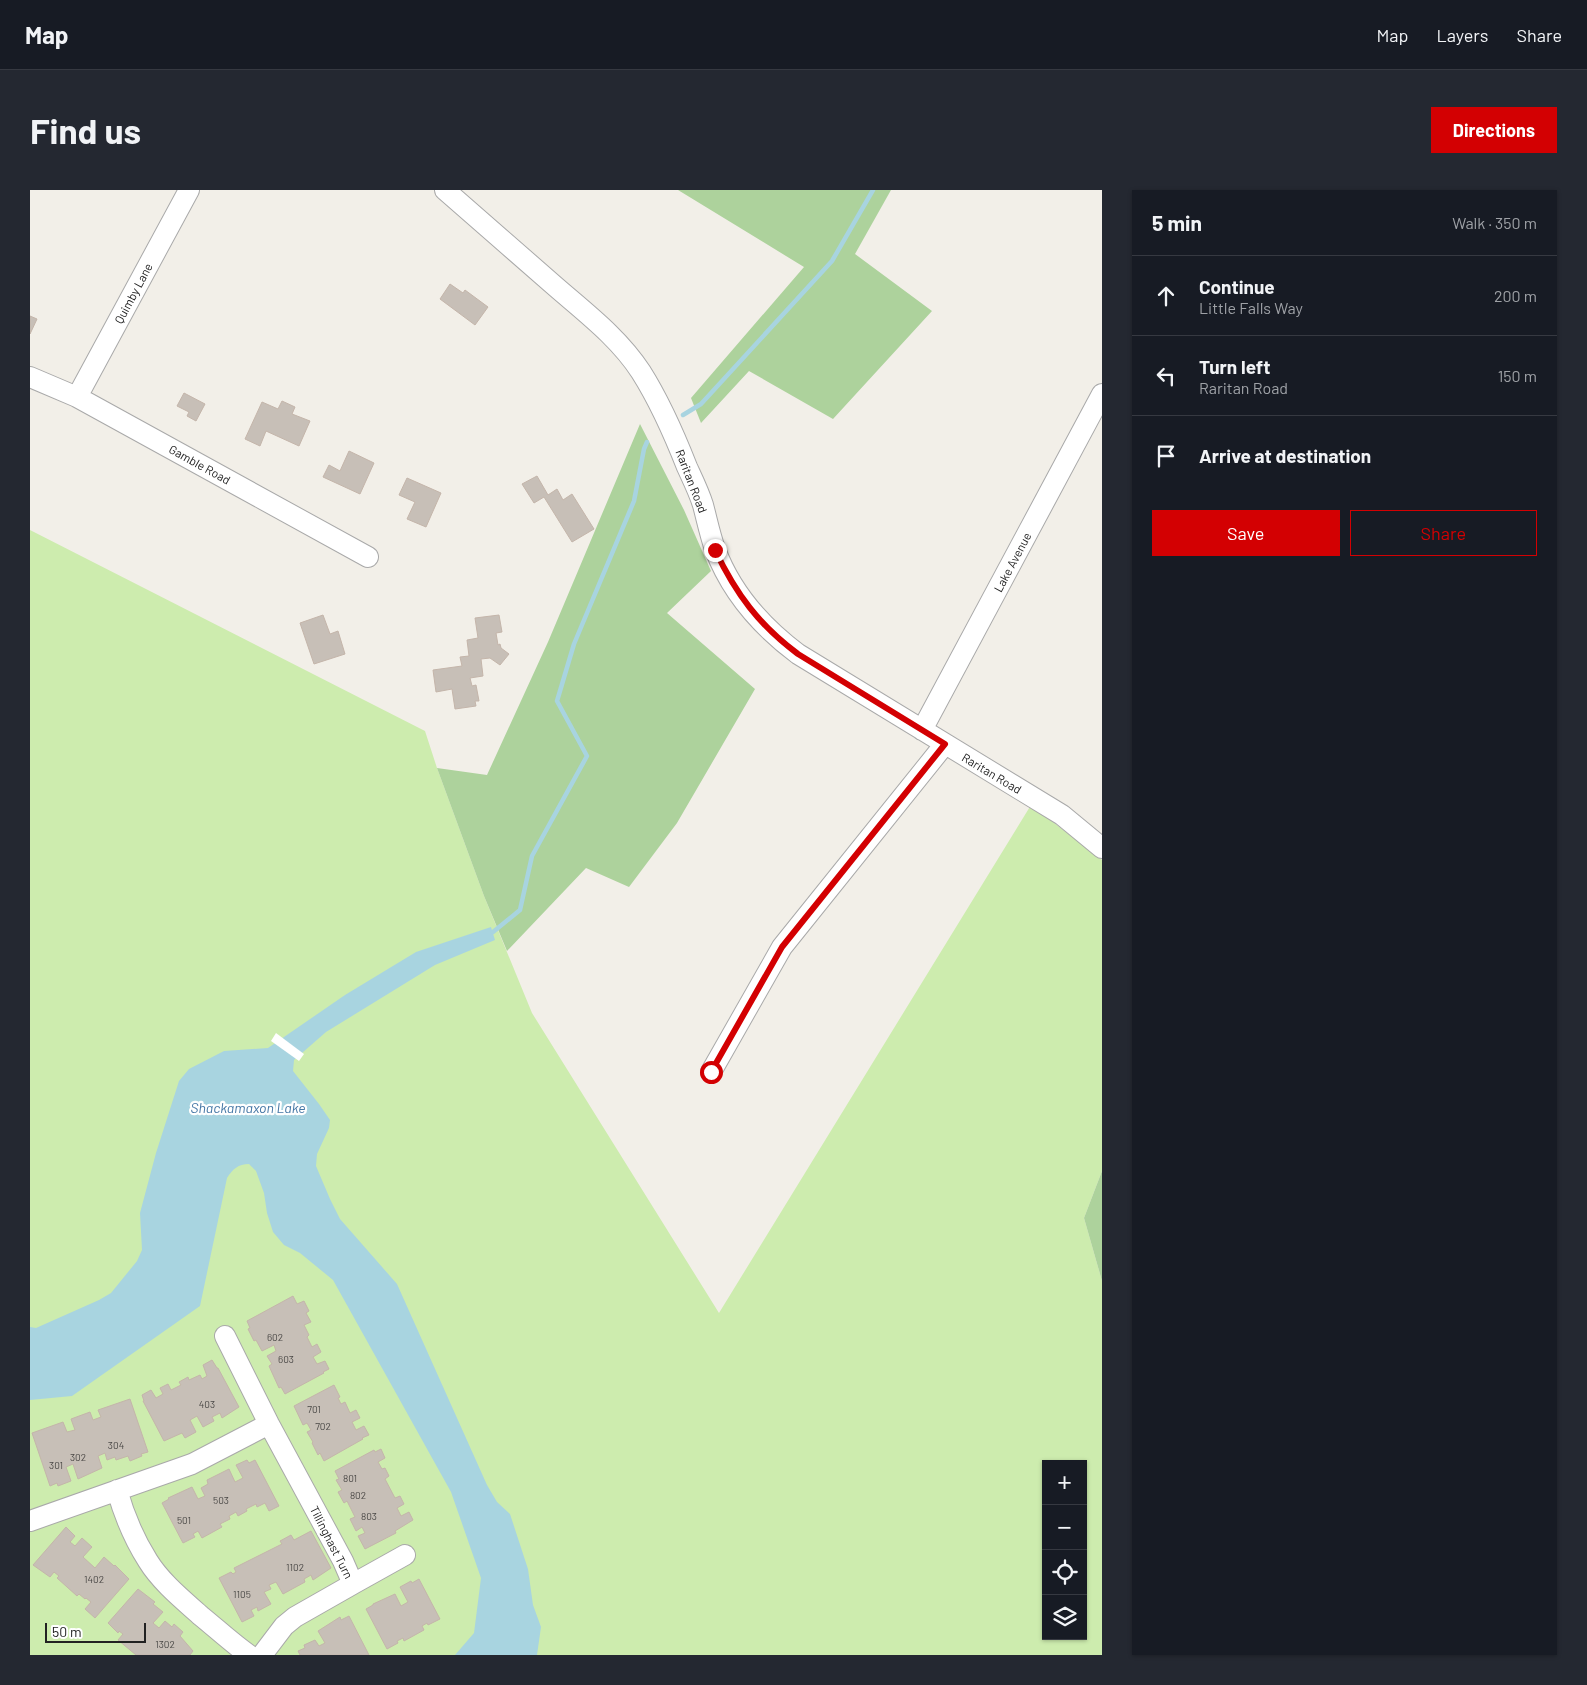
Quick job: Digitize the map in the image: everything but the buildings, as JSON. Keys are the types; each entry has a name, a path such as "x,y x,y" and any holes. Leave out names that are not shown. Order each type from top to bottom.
{"street":[{"name":"Quimby Lane","path":"77,396 189,190"},
{"name":"Raritan Road","path":"445,190 606,331 639,370 656,396 670,426 703,505 715,550 737,592 767,629 798,654 1062,815 1102,848"},
{"name":"Gamble Road","path":"30,377 77,396 368,557"},
{"name":"Lake Avenue","path":"922,730 1102,394"},
{"path":"711,1072 782,947 945,744"},
{"name":"Tillinghast Turn","path":"225,1336 269,1424 343,1561 353,1584 295,1617 284,1626 262,1655"},
{"path":"30,1521 192,1464 269,1424"},
{"path":"117,1490 133,1535 160,1578 234,1645 249,1655"},
{"path":"353,1584 405,1556"}],"green space":[{"path":"678,190 891,190 855,254 932,311 833,419 749,371 701,423 691,398 804,267"},
{"path":"640,424 684,510 711,571 667,613 755,689 677,823 629,887 586,868 507,951 484,896 437,768 487,775 548,642"},
{"path":"30,530 425,731 484,896 532,1013 719,1313 1031,805 1102,860 1102,1171 1084,1218 1102,1281 1102,1655 30,1655"},
{"path":"1102,1171 1102,1281 1084,1218"}],"water":[{"name":"Shackamaxon Lake","path":"491,927 495,940 435,965 326,1032 294,1060 293,1071 330,1120 329,1128 317,1154 316,1166 330,1199 340,1219 397,1284 487,1485 497,1502 510,1514 528,1569 533,1605 541,1627 537,1655 455,1655 474,1633 481,1578 451,1492 333,1280 300,1253 284,1245 273,1232 267,1213 264,1193 256,1171 249,1164 236,1168 227,1178 200,1306 72,1396 30,1400 30,1327 36,1328 111,1293 137,1261 142,1250 140,1213 156,1153 179,1081 189,1069 224,1051 268,1048 345,995 416,952"}],"pier":[{"path":"276,1033 304,1054 299,1061 271,1041"}],"waterway":[{"path":"683,415 701,404 832,261 873,190"},
{"path":"493,932 520,910 532,856 587,756 557,701 574,644 634,501 647,442"}],"route":[{"path":"711,1072 782,947 945,744 785,645 767,629 737,592 715,550"}]}
